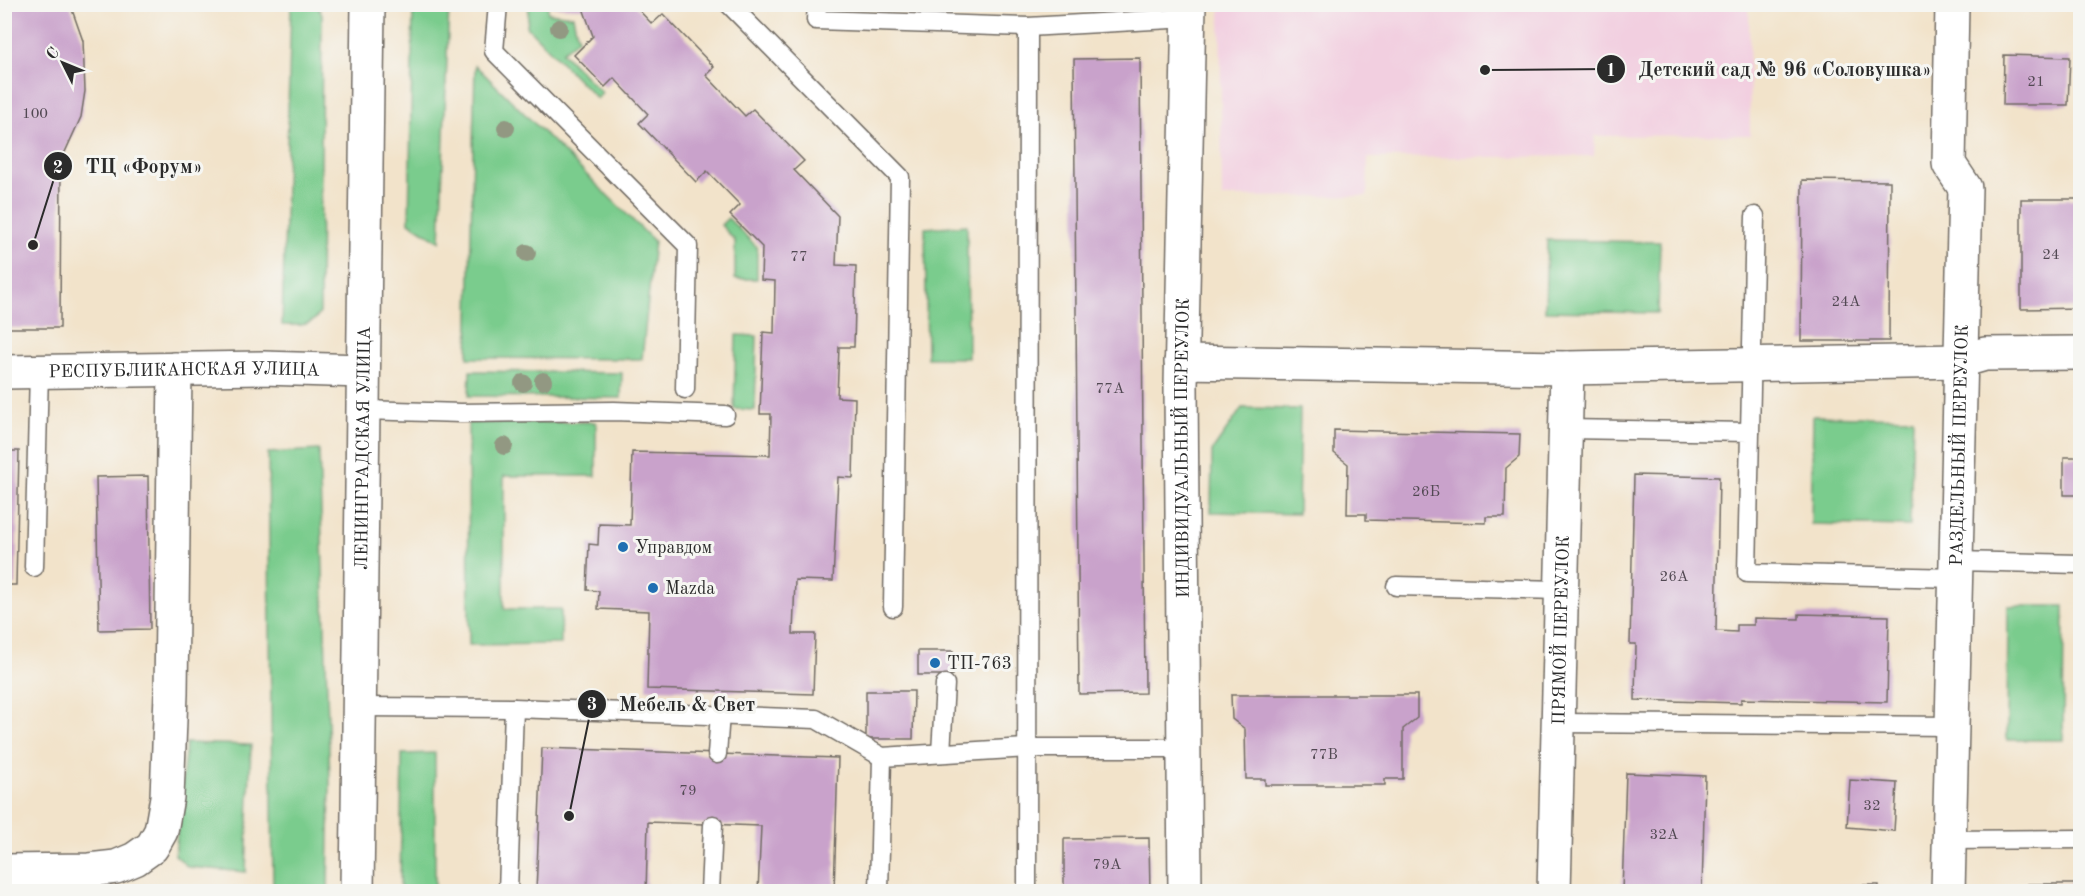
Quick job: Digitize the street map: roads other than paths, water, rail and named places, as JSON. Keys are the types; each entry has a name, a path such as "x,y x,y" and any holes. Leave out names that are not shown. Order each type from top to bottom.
{"street":[{"name":"ЛЕНИНГРАДСКАЯ УЛИЦА","path":"357,891 368,4"},
{"name":"РАЗДЕЛЬНЫЙ ПЕРЕУЛОК","path":"1948,891 1965,188 1948,164 1952,4"},
{"name":"ИНДИВИДУАЛЬНЫЙ ПЕРЕУЛОК","path":"1185,891 1181,362 1189,11"},
{"path":"1181,362 1567,369 1961,361 1985,354 2080,353"},
{"name":"РЕСПУБЛИКАНСКАЯ УЛИЦА","path":"4,372 262,368 363,370"},
{"path":"4,871 89,881 135,859 152,847 161,831 167,797 171,694 175,369"},
{"name":"ПРЯМОЙ ПЕРЕУЛОК","path":"1554,891 1567,369"}],"lane":[{"path":"498,4 494,51 688,246 685,389"},
{"path":"729,4 900,177 893,607"},
{"path":"817,4 816,20 1028,27 1189,11"},
{"path":"1027,891 1028,27"},
{"path":"1755,216 1747,573 1956,570 2080,564"},
{"path":"34,567 39,371"},
{"path":"363,410 461,413 614,411 725,415"},
{"path":"1565,429 1750,432"},
{"path":"1396,586 1561,590"},
{"path":"941,753 945,684"},
{"path":"358,707 514,708 816,719 882,757 1027,748 1184,748"},
{"path":"508,891 514,708"},
{"path":"717,754 720,714"},
{"path":"1558,723 1952,726"},
{"path":"879,891 882,757"},
{"path":"710,891 712,825"},
{"path":"1949,840 2080,839"}],"place":[{"name":"Детский сад № 96 «Соловушка»","path":"1485,70"},
{"name":"ТЦ «Форум»","path":"33,245"},
{"name":"Управдом","path":"623,547"},
{"name":"Mazda","path":"653,588"},
{"name":"ТП-763","path":"935,663"},
{"name":"Мебель & Свет","path":"569,816"}]}
